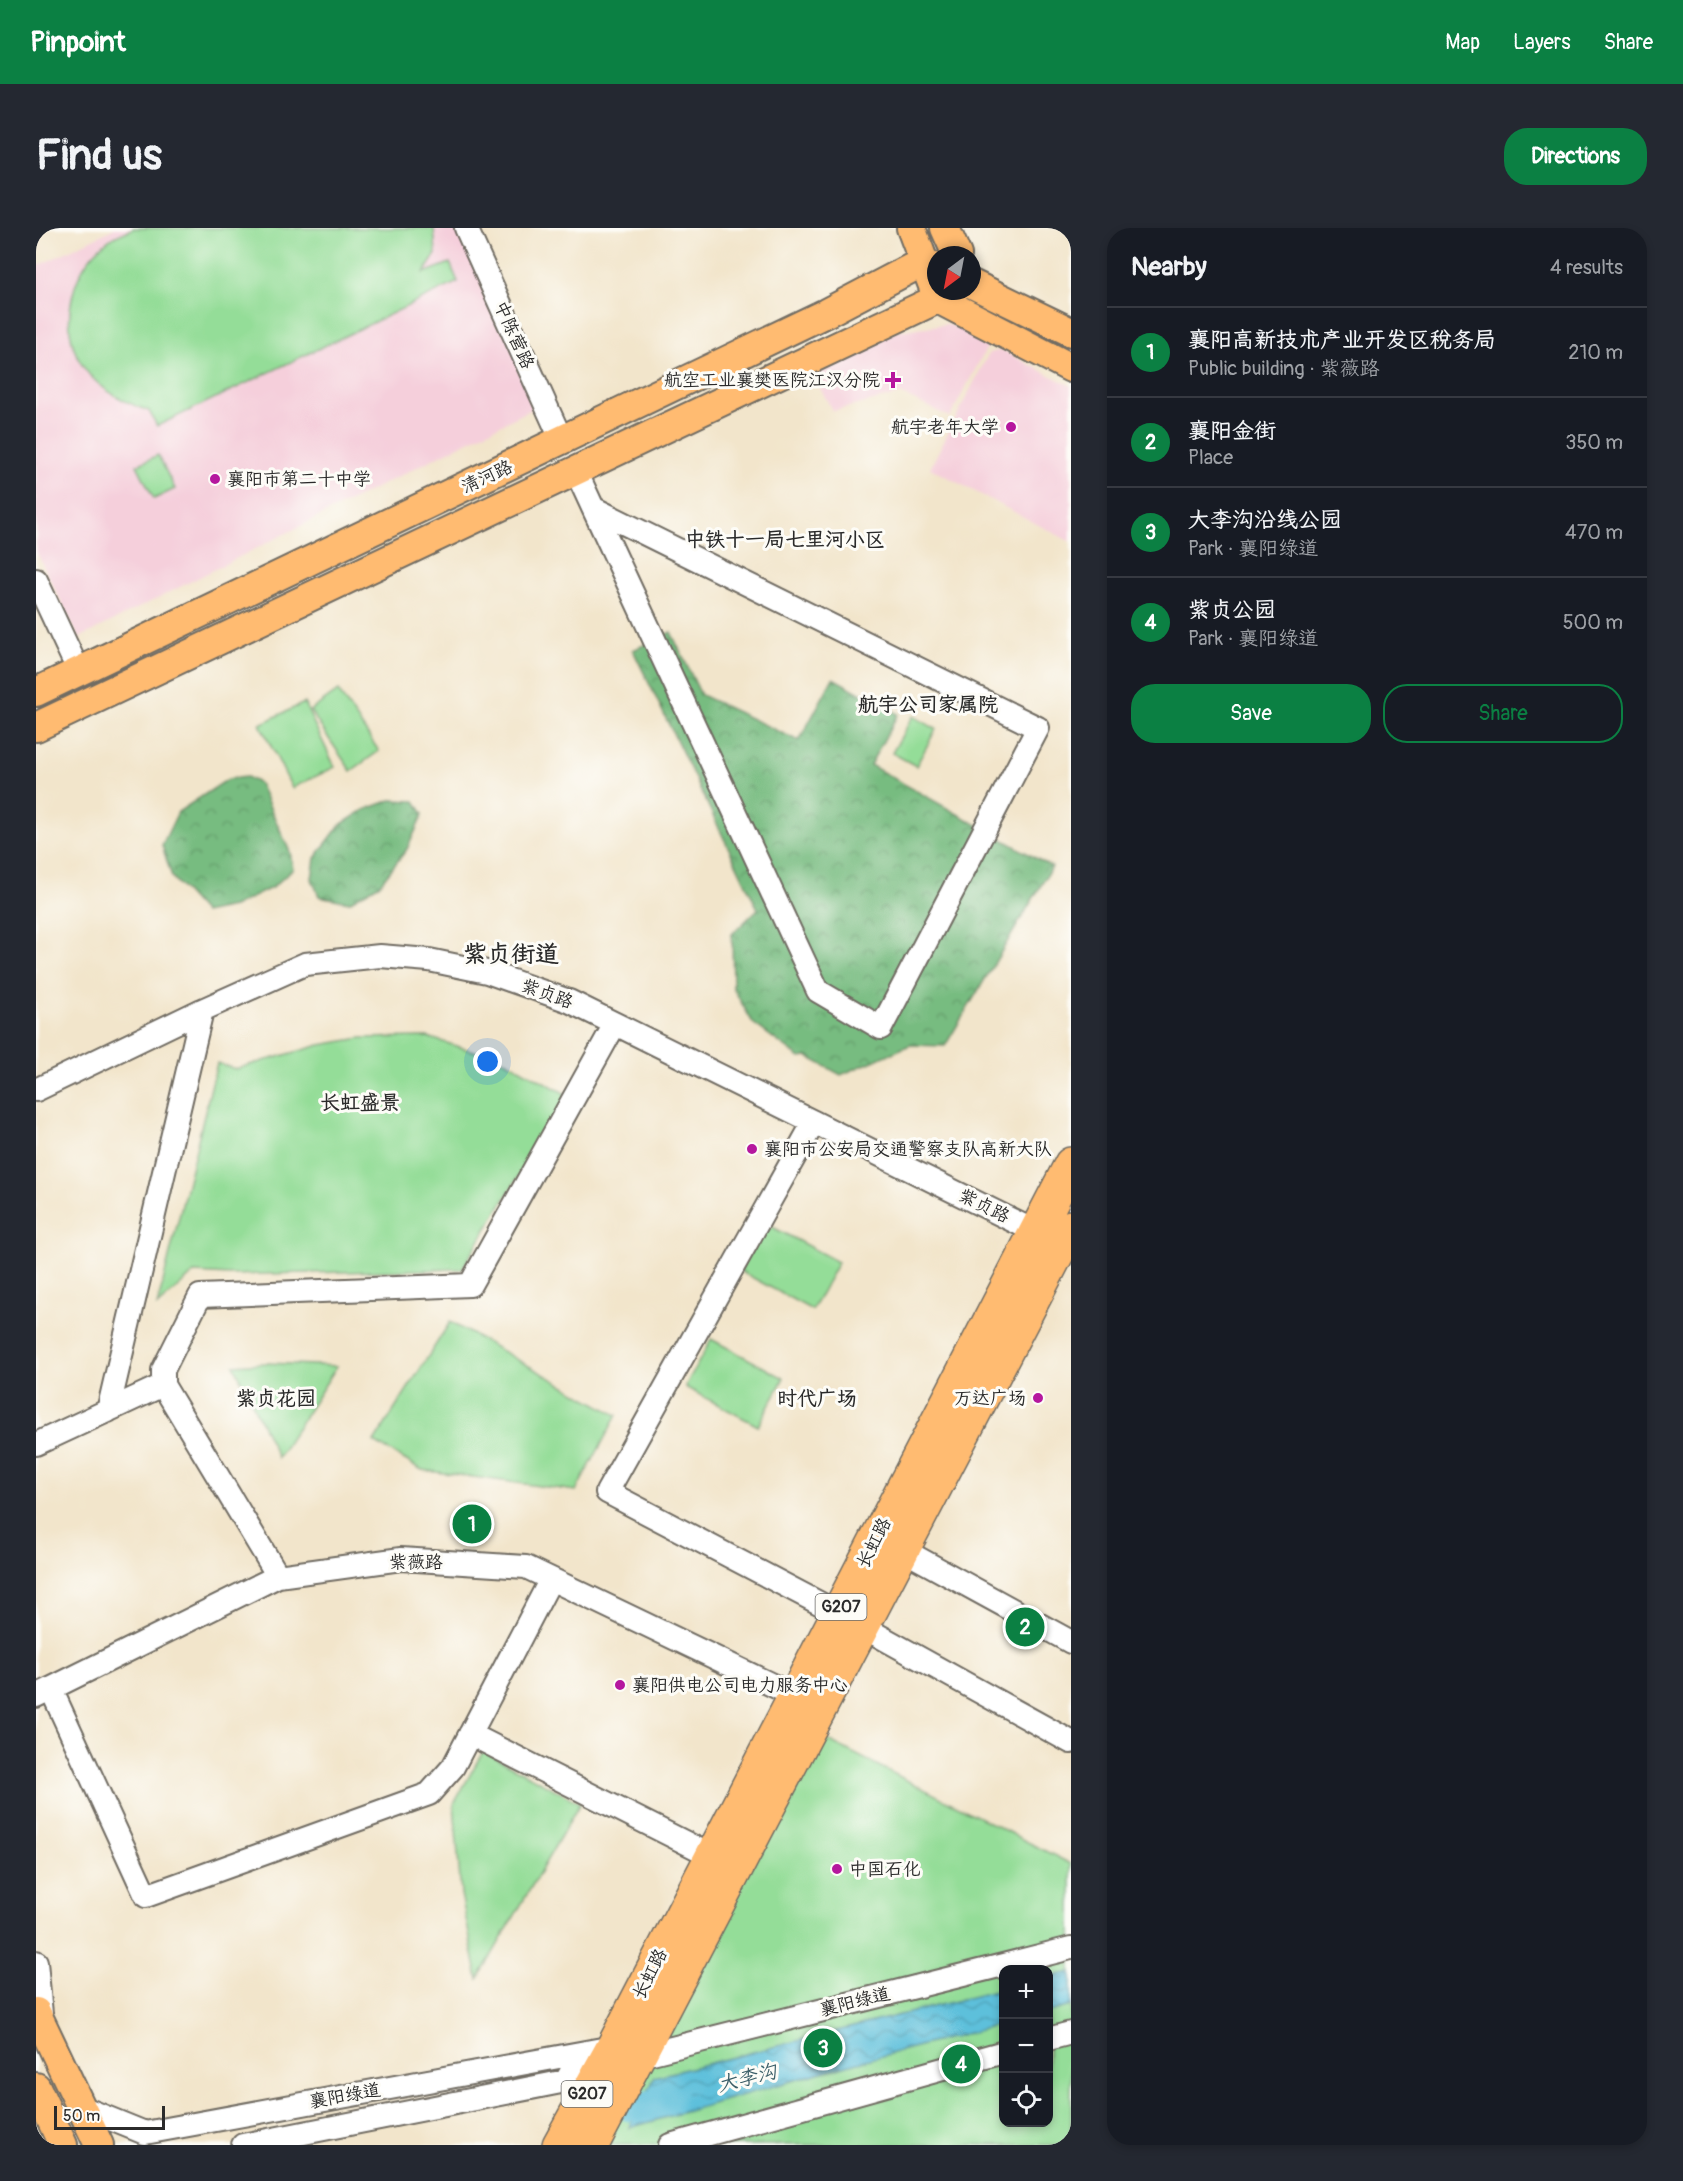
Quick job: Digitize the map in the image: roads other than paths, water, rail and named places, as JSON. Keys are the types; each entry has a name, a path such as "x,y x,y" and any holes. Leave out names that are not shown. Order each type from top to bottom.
{"highway":[{"name":"长虹路","path":"616,2054 850,1620 1036,1232 1071,1164"},
{"name":"长虹路","path":"616,2054 712,1856 795,1696 903,1550 1071,1227"},
{"name":"G207","path":"571,2143 616,2054"}],"main road":[{"path":"826,313 882,273 901,243 900,228"},
{"path":"911,228 927,259"},
{"name":"清河路","path":"36,692 927,266"},
{"path":"981,273 998,291 1027,310"},
{"path":"981,288 1071,332"},
{"name":"清河路","path":"36,727 575,469 936,300"},
{"path":"954,300 1012,338"},
{"path":"891,322 937,312 952,315 1012,338 1071,368"},
{"path":"39,2018 99,2145"},
{"path":"39,2102 63,2145"}],"street":[{"name":"中陈营路","path":"466,228 562,441"},
{"path":"575,469 593,508 818,991 881,1028 1038,728 593,508"},
{"path":"36,580 79,672"},
{"name":"紫贞路","path":"36,1090 202,1010 305,964 380,956 429,960 487,972 569,1001 1036,1232"},
{"path":"108,1411 202,1010"},
{"path":"278,1576 163,1385 163,1370 200,1296 470,1286 615,1024"},
{"path":"814,1122 607,1492 850,1620 1071,1742"},
{"path":"36,1444 163,1385"},
{"path":"903,1550 1071,1642"},
{"name":"紫薇路","path":"43,1693 278,1576 401,1559 526,1567 795,1696"},
{"path":"43,1693 146,1896 429,1794 453,1767 551,1579"},
{"path":"470,1734 712,1856"},
{"name":"襄阳绿道","path":"81,2107 146,2139 616,2054 1071,1948"},
{"path":"36,1962 39,2018"},
{"path":"1053,2038 1071,2033"},
{"path":"670,2145 999,2053"},
{"path":"243,2145 566,2082 616,2054"}],"water":[{"path":"1071,1972 1071,2006 1053,2011 1053,1976"},
{"path":"999,1990 999,2025 836,2068 629,2128 655,2077"}],"waterway":[{"name":"大李沟","path":"630,2108 674,2098"}],"place":[{"name":"航空工业襄樊医院江汉分院","path":"893,380"},
{"name":"航宇老年大学","path":"1011,427"},
{"name":"襄阳市第二十中学","path":"215,479"},
{"name":"襄阳市公安局交通警察支队高新大队","path":"752,1149"},
{"name":"万达广场","path":"1038,1398"},
{"name":"襄阳高新技术产业开发区税务局","path":"472,1524"},
{"name":"襄阳金街","path":"1025,1627"},
{"name":"襄阳供电公司电力服务中心","path":"620,1685"},
{"name":"中国石化","path":"837,1869"},
{"name":"大李沟沿线公园","path":"823,2048"},
{"name":"紫贞公园","path":"961,2064"}],"district":[{"name":"中铁十一局七里河小区","path":"785,539"},
{"name":"航宇公司家属院","path":"928,704"},
{"name":"紫贞街道","path":"511,954"},
{"name":"长虹盛景","path":"360,1102"},
{"name":"紫贞花园","path":"276,1398"},
{"name":"时代广场","path":"817,1398"}]}
